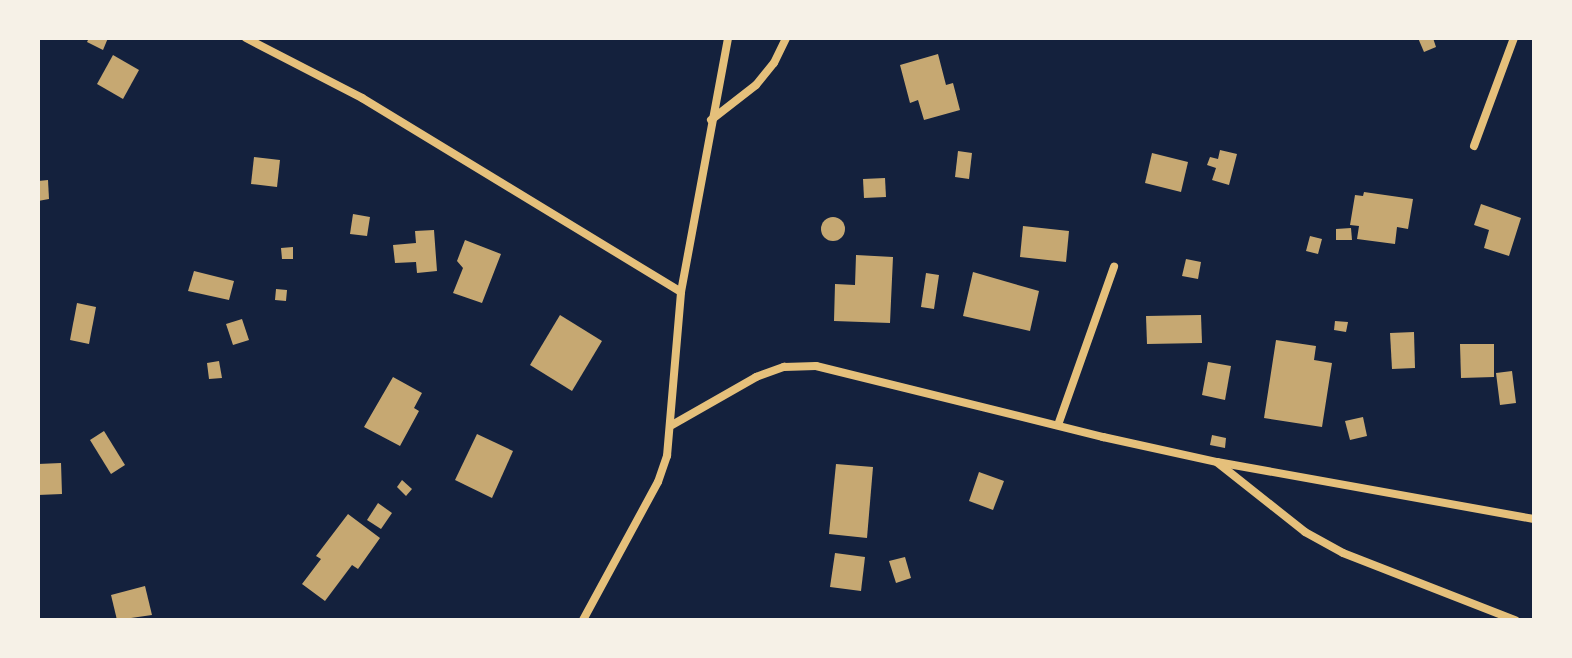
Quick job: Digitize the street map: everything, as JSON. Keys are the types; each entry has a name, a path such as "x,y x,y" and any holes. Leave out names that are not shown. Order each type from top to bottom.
{"street":[{"path":"246,38 362,98 681,292"},
{"path":"583,620 658,482 672,425 681,292 728,38"},
{"path":"711,120 756,85 774,63 786,38"},
{"path":"1474,146 1514,38"},
{"path":"1058,425 1114,267"},
{"path":"672,425 756,377 784,367 816,366 1217,462 1534,519"},
{"path":"1217,462 1305,532 1343,553 1515,620"}],"building":[{"path":"89,38 108,38 103,50 87,42"},
{"path":"1418,38 1433,38 1436,47 1424,52"},
{"path":"938,54 946,85 953,83 960,110 924,120 918,100 910,103 900,65"},
{"path":"113,55 139,70 123,99 97,84"},
{"path":"1220,150 1237,154 1229,185 1212,180 1216,168 1207,165 1210,157 1218,159"},
{"path":"958,151 972,153 969,179 955,177"},
{"path":"1152,153 1188,162 1181,192 1145,183"},
{"path":"254,157 280,160 277,187 251,184"},
{"path":"885,178 886,197 864,198 863,179"},
{"path":"48,180 49,199 38,201 38,181"},
{"path":"1364,192 1413,199 1408,229 1397,227 1395,244 1357,239 1359,226 1350,225 1355,195 1363,196"},
{"path":"1481,204 1521,218 1509,256 1484,248 1489,230 1474,225"},
{"path":"353,214 370,217 367,236 350,234"},
{"path":"828,217 838,217 845,224 845,234 838,241 828,241 821,234 821,224"},
{"path":"1023,226 1069,231 1066,262 1020,257"},
{"path":"1351,228 1352,240 1336,240 1336,229"},
{"path":"434,230 437,271 417,273 416,262 395,263 393,245 416,243 415,231"},
{"path":"1310,236 1322,239 1318,254 1306,251"},
{"path":"465,240 501,254 482,303 453,293 463,268 457,261"},
{"path":"293,247 293,259 282,259 281,248"},
{"path":"856,255 893,257 890,323 834,321 835,284 855,285"},
{"path":"1186,259 1201,262 1198,279 1182,276"},
{"path":"194,271 234,281 229,300 188,291"},
{"path":"973,272 1039,291 1030,331 963,316"},
{"path":"926,273 939,275 934,309 921,307"},
{"path":"276,289 287,290 286,301 275,300"},
{"path":"77,303 96,307 89,344 70,340"},
{"path":"560,315 602,341 572,391 530,365"},
{"path":"1201,315 1202,343 1147,344 1146,316"},
{"path":"242,319 249,340 233,345 226,324"},
{"path":"1335,321 1348,322 1346,332 1334,330"},
{"path":"1414,332 1415,368 1392,369 1390,333"},
{"path":"1276,340 1316,346 1314,360 1332,363 1322,427 1264,418"},
{"path":"1460,344 1494,344 1494,377 1461,378"},
{"path":"219,361 222,378 209,379 207,363"},
{"path":"1208,362 1231,366 1225,400 1202,395"},
{"path":"1512,371 1516,403 1500,405 1496,373"},
{"path":"393,377 422,393 414,408 419,411 400,446 364,427"},
{"path":"1363,417 1367,436 1350,440 1345,421"},
{"path":"104,431 125,465 111,474 90,440"},
{"path":"477,434 513,451 492,498 455,480"},
{"path":"1212,435 1226,438 1225,448 1210,445"},
{"path":"61,463 62,494 38,495 38,464"},
{"path":"836,464 873,467 867,538 829,534"},
{"path":"979,472 1004,481 993,510 969,501"},
{"path":"402,480 412,489 406,496 397,487"},
{"path":"378,503 392,513 381,529 367,520"},
{"path":"348,514 380,538 358,569 352,565 325,601 302,584 321,559 316,556"},
{"path":"835,553 865,557 861,591 830,587"},
{"path":"905,557 911,578 896,583 889,561"},
{"path":"145,586 152,615 117,620 111,595"}]}
